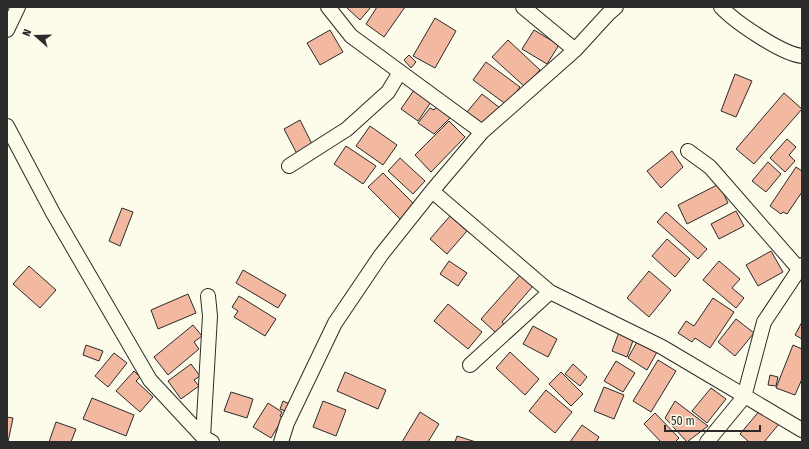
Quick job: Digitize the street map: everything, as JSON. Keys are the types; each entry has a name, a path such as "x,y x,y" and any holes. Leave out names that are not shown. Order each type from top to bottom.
{"street":[{"path":"7,30 18,7"},
{"path":"328,7 351,36 482,132"},
{"path":"523,7 575,50"},
{"path":"281,442 287,423 335,322 382,255 432,191 482,132 575,50 616,7"},
{"path":"721,7 740,22 792,55 802,56"},
{"path":"289,166 347,129 388,92 400,72"},
{"path":"7,126 52,213 150,380 208,439"},
{"path":"688,151 710,167 800,267 764,322 744,397 707,442"},
{"path":"432,191 550,292 662,347 802,430"},
{"path":"470,365 550,292"},
{"path":"208,296 210,316 208,439"}],"building":[{"path":"371,7 360,20 347,8"},
{"path":"377,7 405,7 384,37 366,24"},
{"path":"435,18 456,31 435,68 413,56"},
{"path":"330,30 343,52 320,65 307,43"},
{"path":"534,30 559,45 547,64 522,49"},
{"path":"508,40 540,70 525,87 492,57"},
{"path":"409,55 416,62 411,68 404,60"},
{"path":"486,62 520,87 507,105 473,80"},
{"path":"735,74 752,81 736,117 721,111"},
{"path":"414,90 431,102 418,121 401,109"},
{"path":"784,93 802,109 754,164 736,149"},
{"path":"482,94 500,108 484,127 467,112"},
{"path":"440,103 451,117 434,134 418,123 430,108 434,110"},
{"path":"300,120 313,146 297,154 284,129"},
{"path":"449,121 465,137 431,172 415,155"},
{"path":"370,126 397,145 383,165 356,146"},
{"path":"787,139 796,147 789,155 795,161 785,172 770,158"},
{"path":"346,146 376,166 363,184 334,164"},
{"path":"672,151 683,167 661,188 647,171"},
{"path":"400,158 425,181 413,194 388,171"},
{"path":"768,162 781,174 766,192 752,181"},
{"path":"796,167 802,171 802,192 787,214 783,212 781,214 770,206"},
{"path":"383,173 415,205 401,220 368,187"},
{"path":"719,184 728,203 687,224 678,205"},
{"path":"122,208 133,212 120,246 109,241"},
{"path":"736,211 744,226 719,239 711,224"},
{"path":"666,212 707,249 698,259 657,222"},
{"path":"450,216 467,231 447,254 430,239"},
{"path":"667,239 690,259 675,277 652,256"},
{"path":"771,251 783,272 758,286 746,265"},
{"path":"449,261 467,273 458,286 440,274"},
{"path":"719,261 740,279 732,288 744,298 736,308 703,280"},
{"path":"29,266 56,290 40,308 13,284"},
{"path":"243,270 286,295 278,308 236,283"},
{"path":"649,271 671,290 649,317 627,298"},
{"path":"520,275 533,286 502,322 504,324 496,333 481,319"},
{"path":"188,294 196,313 158,329 151,310"},
{"path":"239,296 276,319 265,336 234,317 238,311 232,307"},
{"path":"713,298 734,312 710,348 695,338 692,342 678,333 686,321 694,326"},
{"path":"448,304 482,332 468,349 434,321"},
{"path":"736,319 754,333 735,356 718,342"},
{"path":"802,322 802,339 795,335"},
{"path":"193,325 202,336 194,342 199,349 168,375 154,357"},
{"path":"533,326 557,339 548,357 523,344"},
{"path":"619,332 634,338 627,357 612,351"},
{"path":"638,340 657,352 647,370 628,358"},
{"path":"86,345 103,351 99,361 83,355"},
{"path":"793,345 802,349 802,379 795,395 776,388"},
{"path":"510,352 539,379 525,395 496,368"},
{"path":"114,353 127,363 108,387 95,376"},
{"path":"658,360 676,371 651,412 633,401"},
{"path":"616,361 635,373 623,392 604,381"},
{"path":"191,364 200,376 194,380 199,386 181,399 168,381"},
{"path":"573,364 587,377 580,386 565,374"},
{"path":"134,371 140,377 136,381 153,397 140,412 116,391"},
{"path":"345,372 386,390 378,409 337,391"},
{"path":"561,372 583,394 571,406 549,384"},
{"path":"770,375 778,377 776,386 768,385"},
{"path":"604,387 624,395 614,419 594,411"},
{"path":"711,388 726,399 707,423 692,411"},
{"path":"546,390 572,412 555,433 529,411"},
{"path":"231,392 253,399 247,418 224,411"},
{"path":"92,398 134,415 126,436 83,419"},
{"path":"283,401 292,405 288,412 280,409"},
{"path":"323,401 346,410 336,436 313,427"},
{"path":"675,401 708,426 687,442 665,418"},
{"path":"268,403 282,412 280,416 283,418 271,438 253,427"},
{"path":"761,409 779,424 764,442 749,442 740,434"},
{"path":"420,412 439,424 428,442 402,442"},
{"path":"655,413 679,438 675,442 661,442 644,424"},
{"path":"7,417 13,418 8,442 7,442"},
{"path":"56,422 76,429 71,442 49,442"},
{"path":"582,425 599,437 596,442 570,442"},
{"path":"457,436 476,442 455,442"}]}
